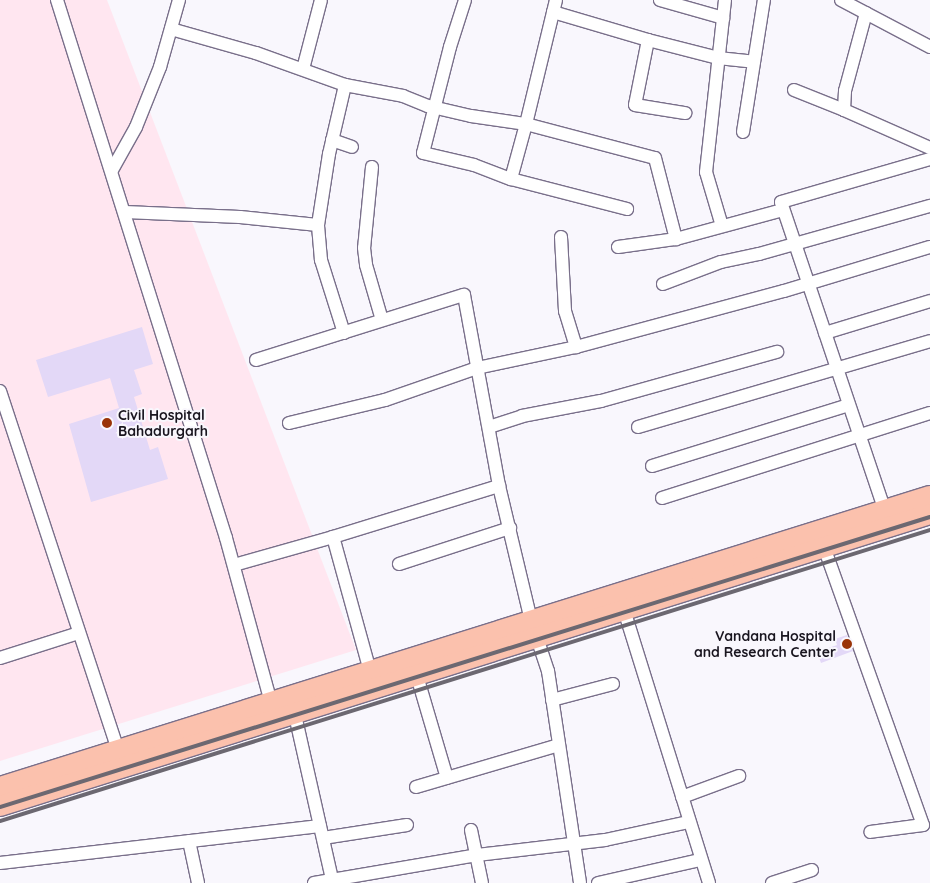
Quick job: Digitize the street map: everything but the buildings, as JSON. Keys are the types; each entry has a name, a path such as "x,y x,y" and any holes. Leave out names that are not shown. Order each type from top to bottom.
{"main road":[{"path":"0,806 271,702 370,671 535,629 624,610 824,548 930,496"},
{"path":"0,787 122,759 295,714 418,676 535,629 887,518 930,514"}],"street":[{"path":"57,0 112,170 234,565 271,702"},
{"path":"112,170 136,127 160,67 179,0"},
{"path":"303,69 321,0"},
{"path":"465,0 423,153 474,165 511,179 627,209"},
{"path":"660,0 723,18"},
{"path":"722,226 706,172 724,0"},
{"path":"743,132 764,0"},
{"path":"841,0 864,8 930,47"},
{"path":"511,179 554,6 648,40 718,58 754,62"},
{"path":"844,110 845,91 864,8"},
{"path":"170,29 228,44 345,85 403,96 434,108 526,124 655,158 676,239"},
{"path":"648,40 635,105 685,113"},
{"path":"344,333 321,260 318,225 332,140 345,85"},
{"path":"794,90 930,148"},
{"path":"332,140 352,147"},
{"path":"887,518 781,202 930,159"},
{"path":"372,167 364,248 366,265 382,320"},
{"path":"663,284 721,262 795,244 930,206"},
{"path":"618,246 676,239 783,210"},
{"path":"125,212 240,217 318,225"},
{"path":"561,237 565,312 576,347"},
{"path":"290,423 385,400 477,368 576,347 930,247"},
{"path":"256,360 464,295 499,486 552,700 580,883"},
{"path":"825,333 930,301"},
{"path":"638,427 930,341"},
{"path":"489,427 522,416 601,401 777,352"},
{"path":"0,391 122,759"},
{"path":"652,466 849,405"},
{"path":"662,498 930,413"},
{"path":"234,565 499,486"},
{"path":"399,564 510,528"},
{"path":"333,537 370,671"},
{"path":"824,548 923,825 870,832"},
{"path":"624,610 700,860 709,883"},
{"path":"0,658 79,633"},
{"path":"418,676 447,778"},
{"path":"552,700 613,684"},
{"path":"295,714 332,881"},
{"path":"416,787 559,745"},
{"path":"682,797 739,776"},
{"path":"314,883 477,855 574,845 689,822"},
{"path":"0,863 189,841 407,825"},
{"path":"471,830 482,883"},
{"path":"189,841 198,883"},
{"path":"598,883 700,860"},
{"path":"772,883 812,870"}],"shaded area":[{"path":"0,0 107,0 356,650 0,761"}],"railway":[{"path":"0,807 930,517"},
{"path":"0,821 930,530"}],"place":[{"name":"Civil Hospital Bahadurgarh","path":"107,423"},
{"name":"Vandana Hospital and Research Center","path":"847,644"}]}
